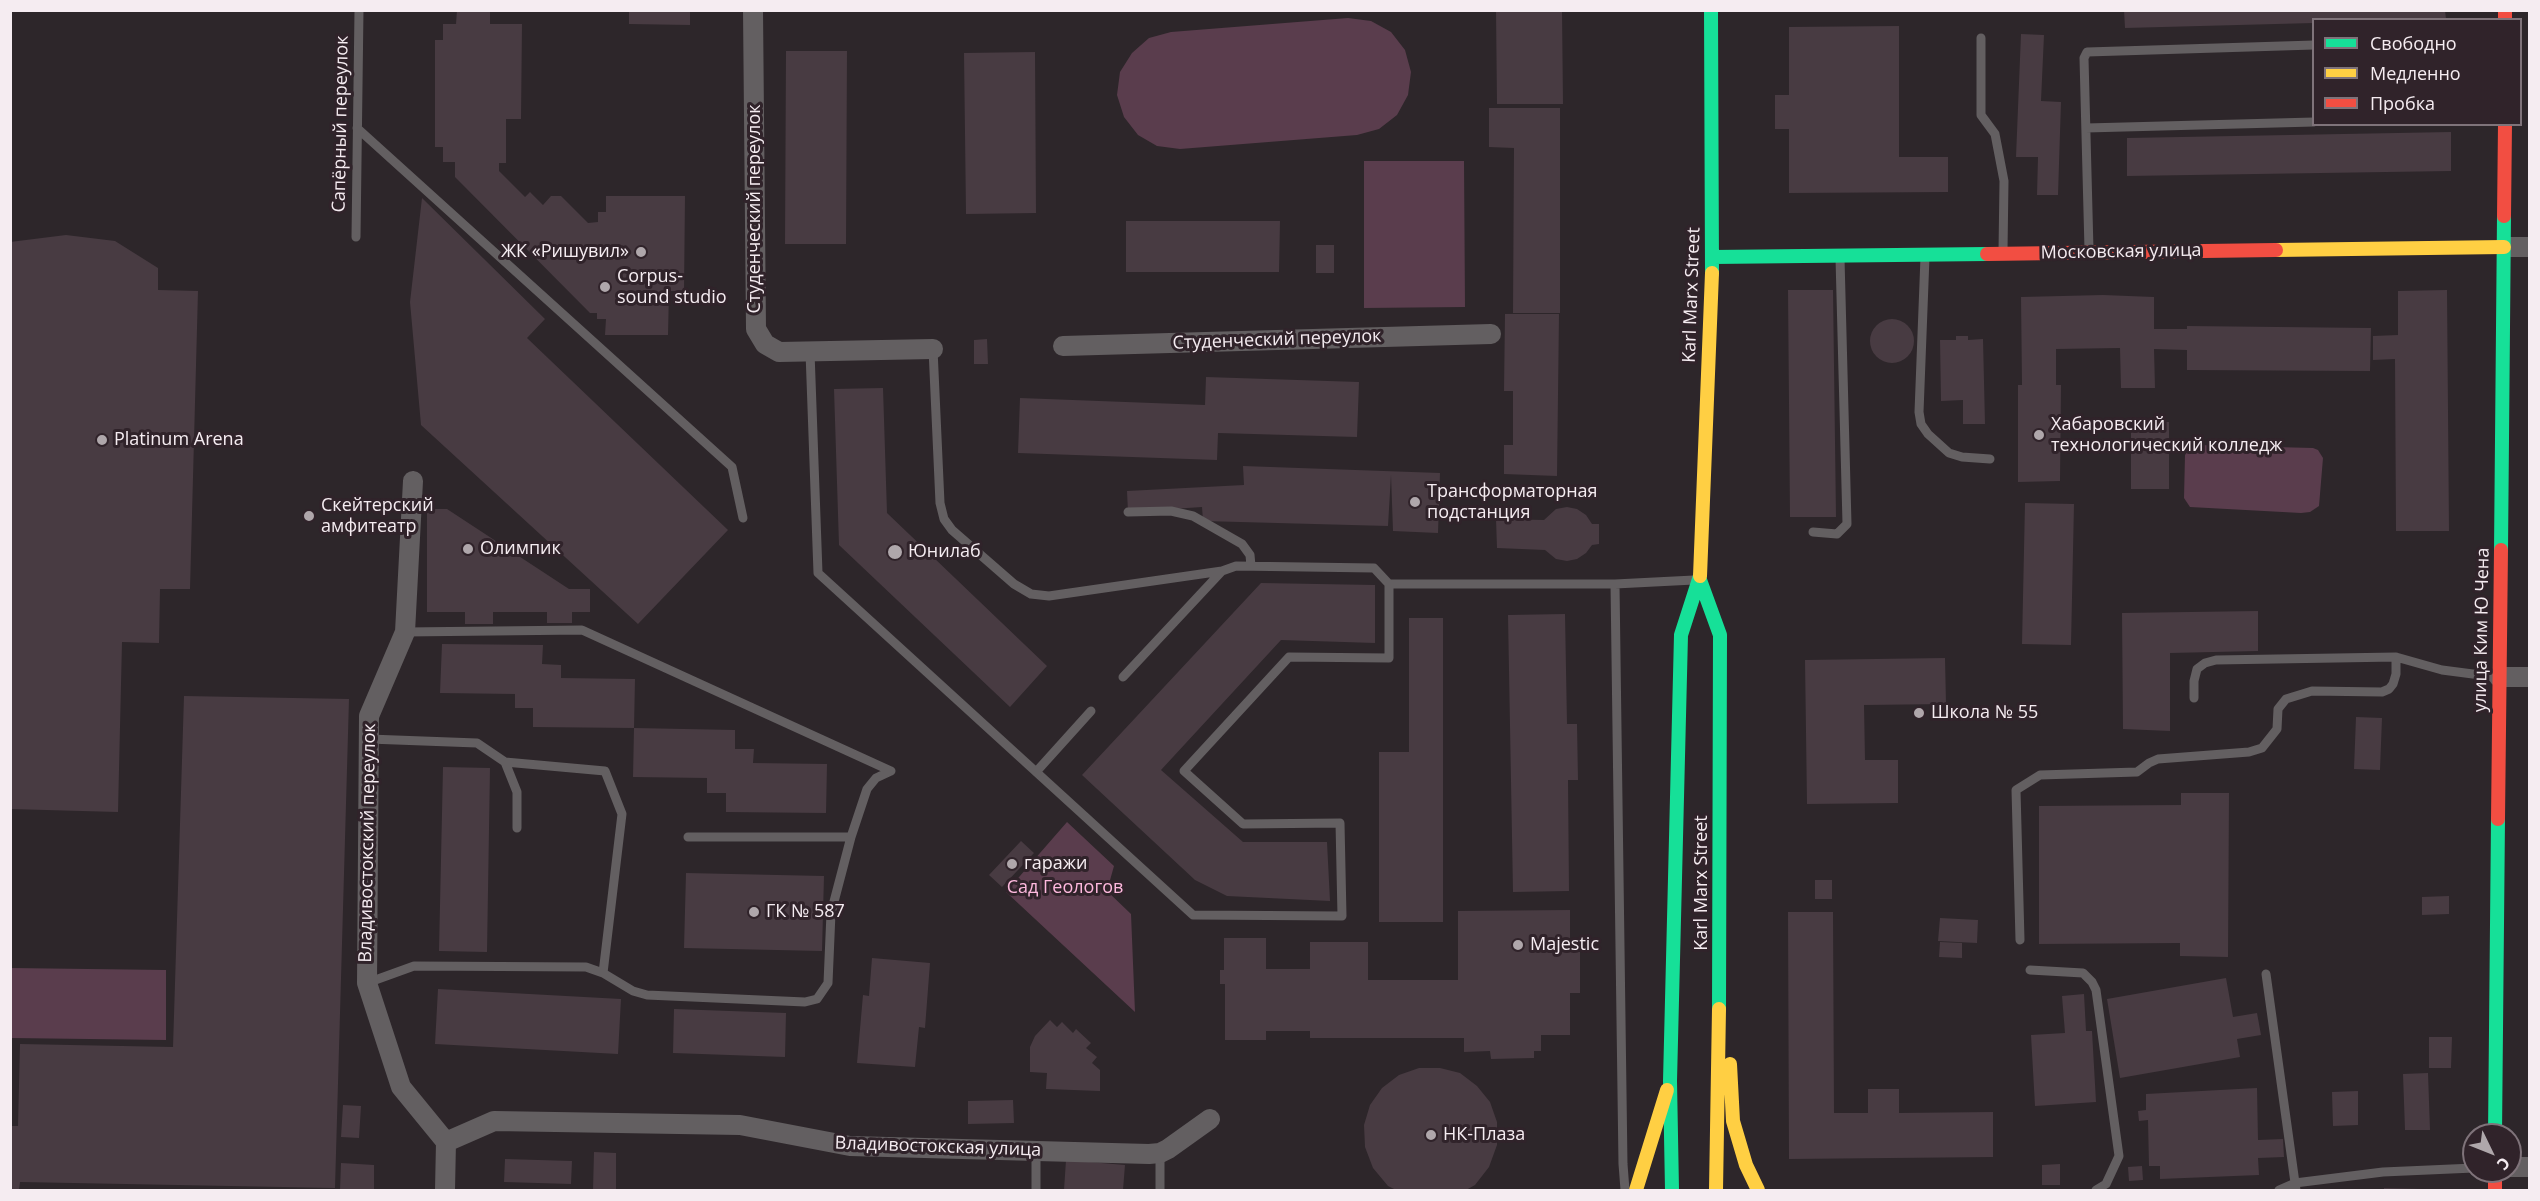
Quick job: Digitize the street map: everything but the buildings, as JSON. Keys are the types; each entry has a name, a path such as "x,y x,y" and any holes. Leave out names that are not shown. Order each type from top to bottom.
{"main road":[{"name":"Karl Marx Street","path":"1672,1191 1670,1081 1681,634 1700,580 1713,257 1711,10"},
{"name":"улица Ким Ю Чена","path":"2495,1123 2505,126"},
{"name":"Московская улица","path":"1713,257 2504,247"},
{"name":"Karl Marx Street","path":"1700,580 1720,635 1720,958 1716,1191"},
{"path":"1720,958 1727,1013 1733,1121 1741,1152 1758,1191"},
{"path":"1636,1191 1670,1081"}],"street":[{"name":"Студенческий переулок","path":"753,10 756,329 765,344 779,352 933,349"},
{"name":"Московская улица","path":"2504,247 2529,247"},
{"name":"Студенческий переулок","path":"1063,346 1491,334"},
{"name":"Владивостокский переулок","path":"413,481 405,632 369,716 367,983 400,1087 446,1142"},
{"path":"2499,677 2529,677"},
{"path":"1160,1153 1210,1119"},
{"name":"Владивостокская улица","path":"446,1142 494,1121 693,1124 760,1127 850,1146 1160,1153"},
{"path":"445,1191 446,1142"}],"lane":[{"name":"Сапёрный переулок","path":"356,237 359,10"},
{"path":"1981,38 1981,115 1995,134 2004,181 2003,254"},
{"path":"2089,252 2084,58 2090,51 2312,45"},
{"path":"2086,128 2312,122"},
{"path":"357,128 732,468 743,518"},
{"path":"1925,255 1919,412 1921,424 1928,434 1949,453 1962,457 1990,459"},
{"path":"1813,532 1837,534 1847,524 1840,256"},
{"path":"810,352 818,573 1193,915 1342,916 1340,823 1243,824 1184,771 1289,657 1389,658 1389,584 1374,568 1236,566 1222,571 1049,596 1030,594 1014,584 952,530 944,519 940,503 933,349"},
{"path":"1128,512 1171,511 1193,516 1242,544 1250,555 1251,566"},
{"path":"1123,677 1222,571"},
{"path":"1389,584 1615,584 1700,580"},
{"path":"1615,584 1622,1141 1625,1191"},
{"path":"367,983 414,966 586,967 603,973 633,991 647,995 806,1002 817,999 825,991 828,983 831,913 851,837 867,789 876,778 891,771 582,630 405,632"},
{"path":"2194,698 2197,669 2205,663 2216,660 2396,657 2442,670 2499,677"},
{"path":"2020,940 2016,790 2040,775 2137,772 2158,759 2249,752 2262,748 2277,729 2278,709 2286,699 2312,691 2382,692 2393,684 2396,674 2396,657"},
{"path":"1036,772 1091,711"},
{"path":"369,739 477,743 506,762 605,771 622,814 603,973"},
{"path":"506,762 517,792 518,828"},
{"path":"688,837 851,837"},
{"path":"2030,970 2083,974 2092,982 2096,990 2119,1156 2106,1184 2096,1191"},
{"path":"2266,974 2295,1187"},
{"path":"1036,1151 1036,1191"},
{"path":"1160,1153 1160,1191"},
{"path":"2279,1191 2383,1172 2462,1169"}],"green space":[{"path":"1348,18 1371,21 1391,32 1405,50 1411,72 1408,95 1397,115 1379,129 1357,135 1180,149 1157,146 1138,135 1124,117 1117,95 1120,72 1132,53 1149,38 1171,32"},
{"path":"1364,161 1464,161 1465,307 1364,308"},
{"path":"2197,445 2318,450 2323,458 2319,506 2310,512 2301,513 2190,507 2184,498 2185,455 2191,447"},
{"name":"Сад Геологов","path":"1067,822 1114,866 1107,891 1131,914 1135,1012 1006,892"},
{"path":"11,968 166,970 166,1040 11,1038"}],"traffic: fast":[{"path":"1711,10 1712,273"},
{"path":"2501,550 2504,216"},
{"path":"1713,257 1987,254"},
{"path":"1672,1190 1670,1081 1681,635 1700,576"},
{"path":"1700,580 1720,635 1719,1009"},
{"path":"2495,1123 2498,819"}],"traffic: slow":[{"path":"2276,250 2504,247"},
{"path":"1700,576 1712,273"},
{"path":"1716,1190 1719,1009"},
{"path":"1730,1064 1733,1121 1746,1165 1758,1190"},
{"path":"1636,1190 1667,1090"}],"traffic: jam":[{"path":"2505,10 2505,18"},
{"path":"2504,216 2505,126"},
{"path":"1987,254 2276,250"},
{"path":"2498,819 2501,550"},
{"path":"2495,1183 2495,1190"}],"place":[{"name":"ЖК «Ришувил»","path":"641,252"},
{"name":"Corpus- sound studio","path":"605,287"},
{"name":"Хабаровский технологический колледж","path":"2039,435"},
{"name":"Platinum Arena","path":"102,440"},
{"name":"Трансформаторная подстанция","path":"1415,502"},
{"name":"Скейтерский амфитеатр","path":"309,516"},
{"name":"Олимпик","path":"468,549"},
{"name":"Юнилаб","path":"895,552"},
{"name":"Школа № 55","path":"1919,713"},
{"name":"гаражи","path":"1012,864"},
{"name":"ГК № 587","path":"754,912"},
{"name":"Majestic","path":"1518,945"},
{"name":"НК-Плаза","path":"1431,1135"}]}
